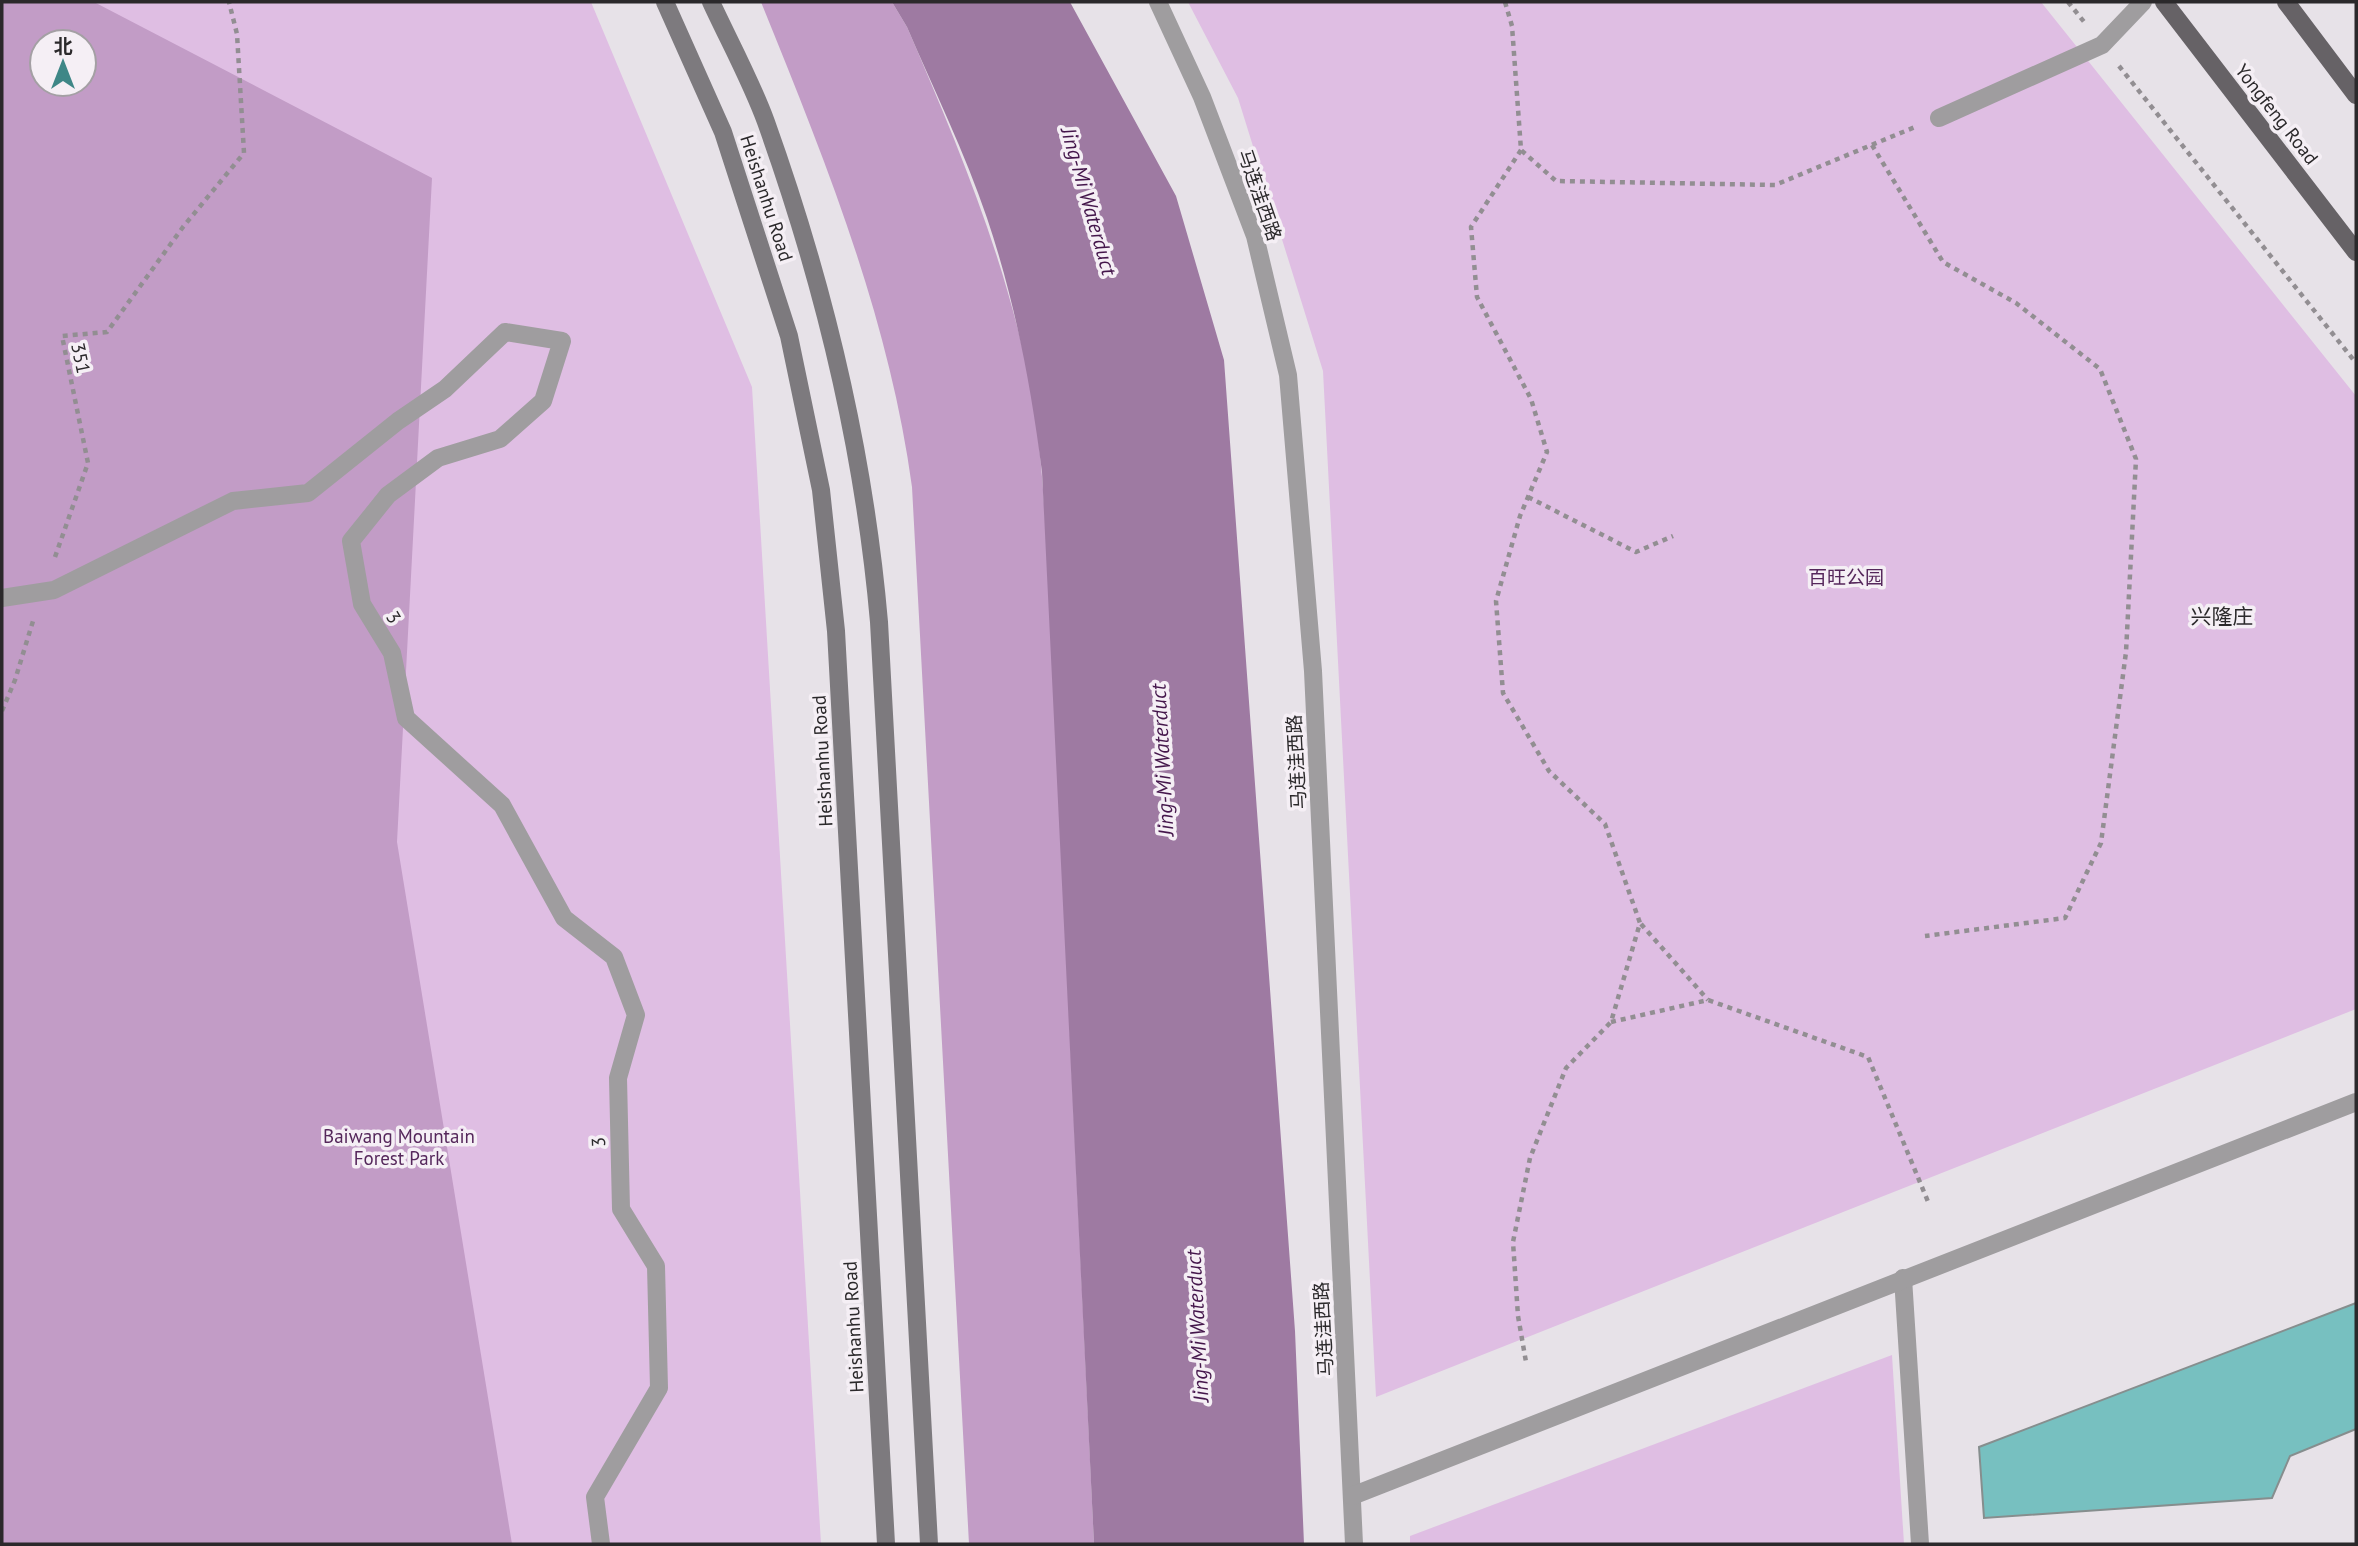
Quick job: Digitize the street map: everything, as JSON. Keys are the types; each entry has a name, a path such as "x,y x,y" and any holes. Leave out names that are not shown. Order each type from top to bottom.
{"main road":[{"name":"Heishanhu Road","path":"665,2 723,132 768,268 789,335 821,490 836,631 886,1544"},
{"name":"Heishanhu Road","path":"711,2 765,120 810,257 846,393 872,539 879,622 929,1544"},
{"name":"Yongfeng Road","path":"2164,2 2356,252"},
{"path":"2286,2 2356,95"}],"street":[{"name":"马连洼西路","path":"1158,2 1202,97 1255,236 1288,375 1313,671 1354,1544"},
{"path":"1939,118 2102,45 2143,2"},
{"name":"3","path":"2,598 54,590 233,501 308,493 397,421 445,389 505,332 562,341 543,401 500,439 438,458 388,495 351,541 362,604 392,653 406,718 502,805 565,918 614,957 636,1015 618,1078 621,1209 656,1266 659,1388 595,1497 601,1544"},
{"path":"1352,1496 2356,1102"},
{"path":"1903,1278 1920,1544"}],"path":[{"name":"351","path":"2,711 15,680 42,592 88,463 62,335 107,332 183,227 244,153 237,34 229,2"},
{"path":"1505,2 1512,26 1521,150 1471,227 1476,297 1531,399 1547,452 1528,496 1496,601 1503,693 1549,771 1605,824 1640,923 1708,1000 1868,1057 1929,1204"},
{"path":"2068,2 2356,363"},
{"path":"1521,150 1556,181 1775,185 1939,118"},
{"path":"1872,145 1943,262 2016,303 2100,369 2136,459 2126,652 2101,844 2065,918 1925,936"},
{"path":"1528,496 1636,552 1674,536"},
{"path":"1526,1362 1518,1316 1513,1241 1530,1158 1566,1068 1611,1022 1640,923"},
{"path":"1611,1022 1708,1000"}],"green space":[{"name":"Baiwang Mountain Forest Park","path":"2,2 591,2 752,387 821,1544 2,1544"},
{"path":"2,2 94,2 432,178 397,842 512,1544 2,1544"},
{"path":"761,2 892,2 907,27 978,202 1008,292 1030,384 1041,461 1046,539 1094,1544 969,1544 912,487 902,424 871,300 831,180"},
{"name":"百旺公园","path":"1188,2 2041,2 2356,396 2356,1009 1376,1397 1323,371 1238,98"},
{"path":"1892,1355 1904,1544 1410,1544 1410,1536"}],"water":[{"name":"Jing-Mi Waterduct","path":"892,2 1070,2 1176,196 1224,360 1295,1331 1304,1544 1094,1544 1042,472 1021,344 987,218 949,122 907,27"}],"building":[{"path":"2356,1303 2356,1429 2290,1456 2272,1498 1984,1518 1979,1447"}],"district":[{"name":"兴隆庄","path":"2222,616"}]}
